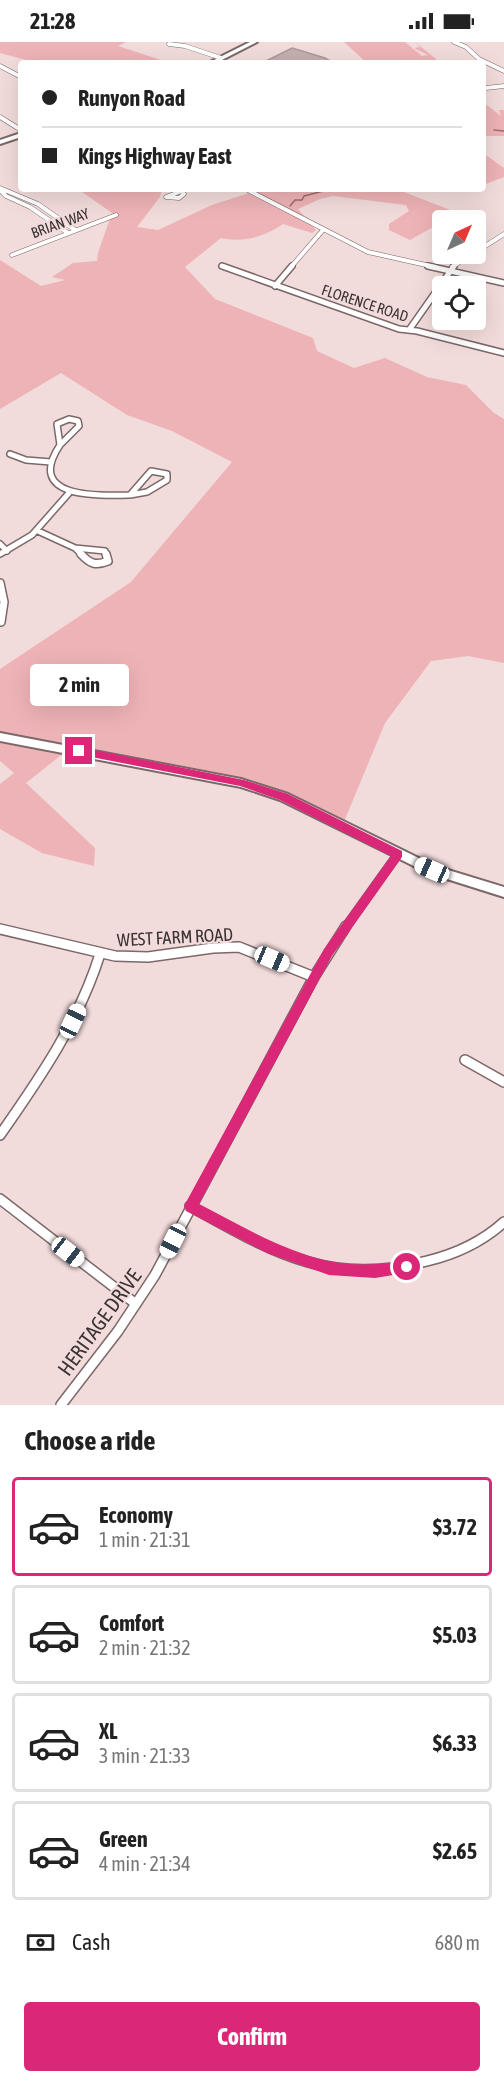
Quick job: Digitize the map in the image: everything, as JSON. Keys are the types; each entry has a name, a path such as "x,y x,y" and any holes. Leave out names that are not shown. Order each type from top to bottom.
{"street":[{"path":"217,60 254,42"},
{"path":"454,42 481,60"},
{"path":"168,44 185,46 221,58"},
{"path":"486,62 504,71"},
{"path":"0,66 18,75"},
{"path":"486,88 504,86"},
{"path":"0,117 18,128"},
{"path":"0,142 18,136"},
{"path":"0,189 30,200 75,230"},
{"path":"0,189 68,233"},
{"path":"252,192 368,252 504,283"},
{"path":"24,203 30,200"},
{"path":"43,215 50,212"},
{"name":"BRIAN WAY","path":"12,255 116,215"},
{"path":"275,286 323,230"},
{"path":"486,245 504,234"},
{"path":"409,330 448,271 458,264"},
{"name":"FLORENCE ROAD","path":"222,266 399,329 504,353"},
{"path":"60,446 58,422 69,419 78,421 78,429 60,446 51,462 54,479 60,488 69,493 130,495 147,492 159,487 167,480 167,474 156,471 148,473 140,486 130,495"},
{"path":"10,454 21,459 51,462"},
{"path":"0,554 38,531 69,493"},
{"path":"38,531 75,548 105,551 108,554 108,561 100,565 91,564 85,561 75,548"},
{"path":"0,544 7,551"},
{"path":"0,583 4,602 0,627"},
{"path":"0,737 241,783 284,797 398,854 443,873 504,892"},
{"name":"HERITAGE DRIVE","path":"61,1405 155,1275 314,976 347,924 398,854"},
{"name":"WEST FARM ROAD","path":"0,929 100,954 148,957 213,948 239,947 314,976"},
{"path":"0,1135 67,1035 100,954"},
{"path":"465,1060 504,1082"},
{"path":"0,1199 136,1304"},
{"path":"190,1206 272,1248 329,1268 375,1271 407,1267 464,1251 504,1222"}],"shaded area":[{"path":"0,42 126,42 118,46 161,60 26,60 0,53"},
{"path":"344,42 405,42 422,56 428,55 414,48 420,47 415,42 437,60 364,60"},
{"path":"486,104 501,116 499,110 504,110 504,136 486,136"},
{"path":"486,155 504,168 504,177 486,184"},
{"path":"82,192 161,192 160,197 137,227 158,230 212,205 252,192 404,192 450,210 432,210 432,228 410,240 389,230 389,224 409,211 406,205 333,196 298,209 316,230 312,233 283,224 253,238 237,240 221,238 185,267 215,299 313,338 317,351 354,368 385,358 427,377 466,385 494,413 504,419 504,663 468,656 431,661 385,723 343,824 253,789 70,748 26,783 95,848 94,866 42,853 0,829 0,784 14,773 0,761 0,669 131,582 232,462 172,431 127,415 61,373 0,409 0,260 41,286 65,280 52,277 73,263 97,261 112,213"}],"building":[{"path":"292,48 329,60 268,60"}],"waterway":[{"path":"494,130 504,131"},
{"path":"290,206 295,200 302,200 304,196 319,192"}],"route":[{"path":"79,751 196,772 241,783 284,797 398,854 328,953 190,1206 272,1248 329,1268 375,1271 407,1267"}]}
